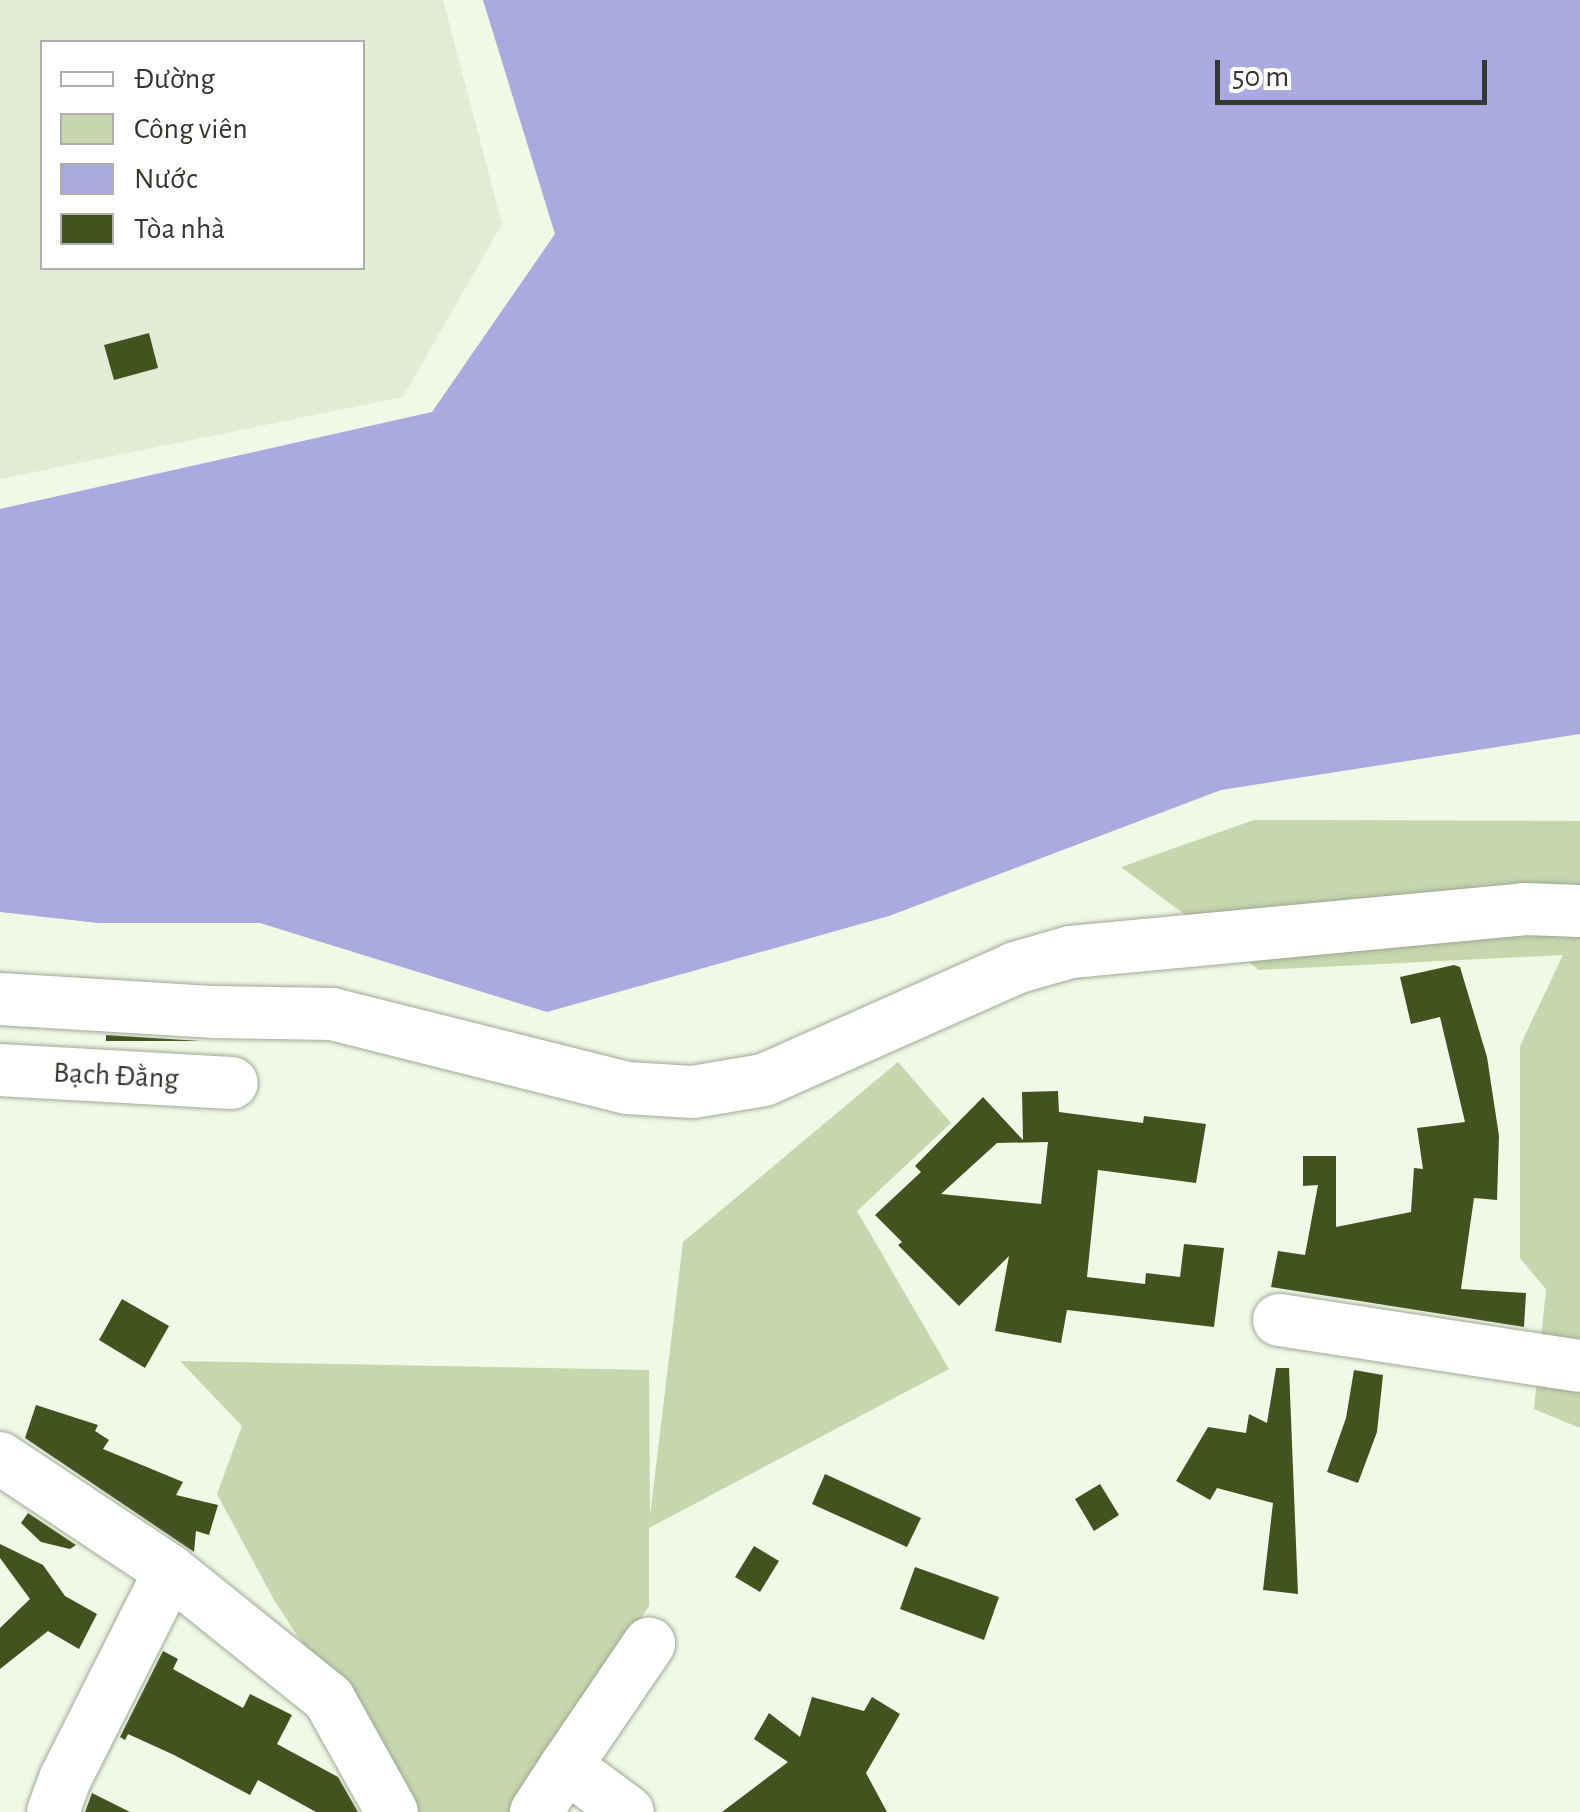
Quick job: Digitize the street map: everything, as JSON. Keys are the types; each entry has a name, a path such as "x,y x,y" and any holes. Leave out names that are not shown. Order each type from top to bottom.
{"street":[{"path":"0,999 215,1012 332,1014 627,1088 693,1092 764,1080 1015,968 1070,952 1523,909 1580,912"},
{"name":"Bạch Đằng","path":"0,1070 232,1083"},
{"path":"1279,1320 1580,1366"},
{"path":"0,1458 170,1571 329,1699 392,1812"},
{"path":"59,1796 170,1571"},
{"path":"536,1812 649,1644"},
{"path":"566,1766 628,1812"}],"shaded area":[{"path":"0,0 443,0 502,224 403,397 0,479"}],"green space":[{"path":"1254,820 1580,821 1580,1428 1534,1409 1546,1289 1520,1258 1520,1046 1563,955 1259,970 1121,867"},
{"path":"898,1062 951,1123 857,1211 949,1369 649,1528 649,1606 511,1812 413,1812 274,1600 217,1494 242,1426 180,1361 649,1370 650,1516 683,1242"}],"water":[{"path":"483,0 1580,0 1580,734 1221,790 889,916 547,1012 260,923 98,923 0,912 0,509 432,412 555,234"}],"building":[{"path":"149,333 158,368 114,380 104,345"},
{"path":"1460,967 1487,1057 1499,1136 1497,1200 1474,1198 1461,1289 1526,1293 1524,1327 1271,1287 1278,1251 1305,1255 1318,1185 1303,1186 1303,1156 1336,1156 1336,1227 1411,1212 1414,1168 1423,1169 1417,1128 1465,1122 1440,1017 1411,1024 1400,977"},
{"path":"106,1035 201,1041 106,1041"},
{"path":"1058,1091 1059,1112 1143,1123 1144,1116 1206,1124 1196,1183 1098,1170 1087,1277 1145,1284 1146,1273 1180,1277 1184,1244 1224,1248 1214,1327 1067,1310 1061,1343 995,1331 1009,1256 959,1306 898,1245 902,1242 875,1215 921,1172 915,1166 983,1097 1023,1140 1022,1092","holes":["1048,1142 1041,1204 941,1194 997,1143"]},
{"path":"122,1299 169,1326 145,1368 99,1340"},
{"path":"1276,1368 1289,1368 1298,1594 1263,1590 1273,1503 1217,1488 1210,1500 1176,1481 1208,1427 1246,1433 1249,1414 1267,1423"},
{"path":"1354,1370 1383,1375 1377,1432 1358,1483 1327,1472 1346,1418"},
{"path":"36,1405 98,1425 95,1431 109,1440 103,1449 183,1482 176,1495 218,1505 209,1535 196,1531 194,1552 25,1438"},
{"path":"825,1474 921,1518 907,1547 812,1504"},
{"path":"1100,1484 1119,1515 1094,1531 1075,1499"},
{"path":"28,1513 76,1545 70,1549 41,1542 21,1523"},
{"path":"0,1544 43,1565 65,1596 97,1614 79,1649 48,1631 0,1669 0,1628 30,1599 0,1558"},
{"path":"754,1546 779,1561 760,1592 735,1577"},
{"path":"915,1567 999,1597 984,1640 900,1609"},
{"path":"163,1651 178,1659 173,1669 243,1708 250,1694 292,1715 277,1744 338,1777 358,1812 316,1812 258,1780 250,1795 128,1734 125,1740 120,1737"},
{"path":"812,1697 864,1711 872,1697 900,1714 866,1773 887,1812 722,1812 788,1762 754,1739 769,1713 800,1737"},
{"path":"92,1793 130,1812 85,1812"}]}
